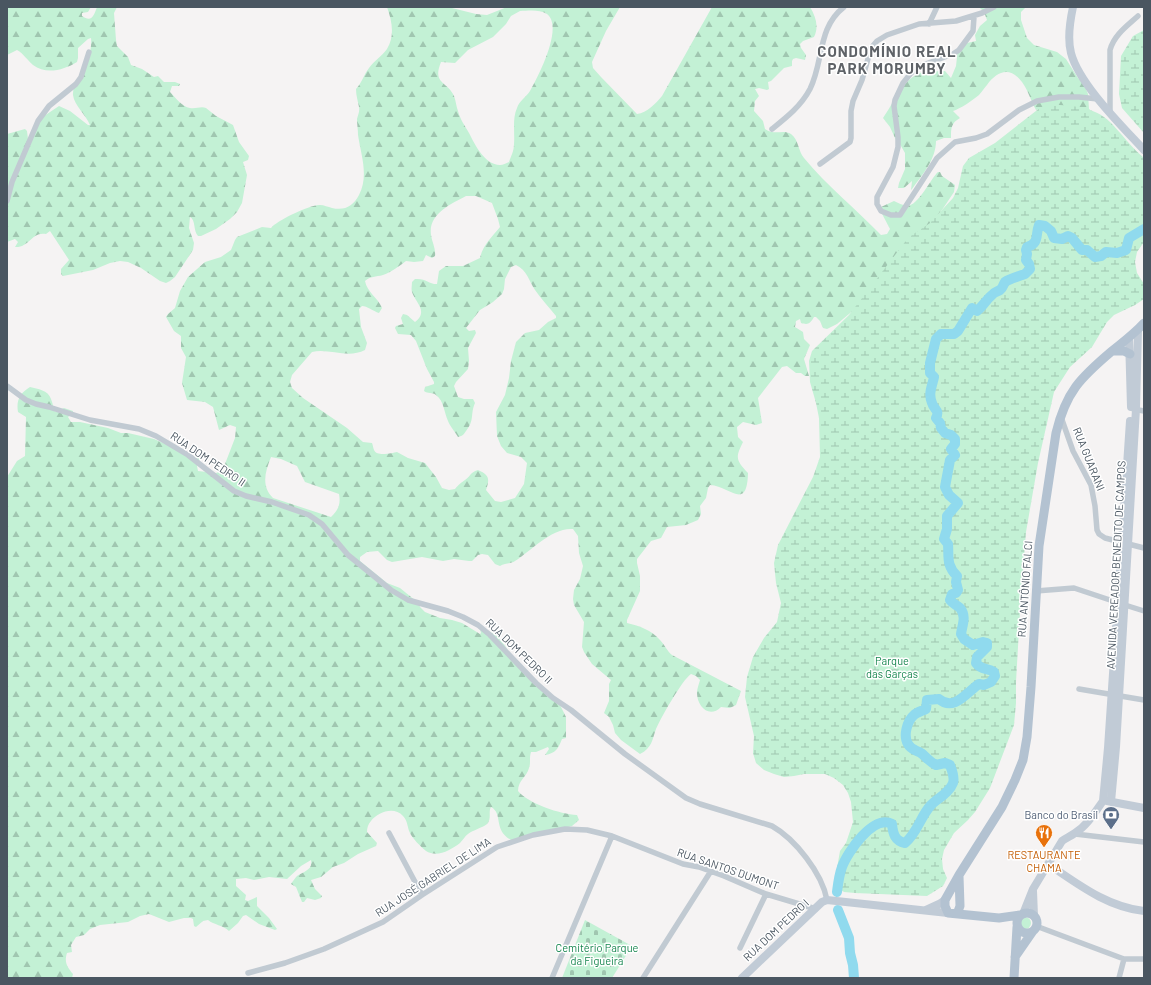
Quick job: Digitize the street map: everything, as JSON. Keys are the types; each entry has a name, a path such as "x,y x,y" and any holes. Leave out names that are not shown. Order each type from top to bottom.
{"main road":[{"path":"1073,7 1069,39 1071,53 1079,71 1098,99 1144,150"},
{"name":"RUA ANTÔNIO FALCI","path":"945,900 1002,807 1015,780 1022,760 1027,737 1039,546 1060,415 1066,401 1086,374 1142,327"},
{"name":"AVENIDA VEREADOR BENEDITO DE CAMPOS","path":"1107,801 1142,327"},
{"name":"AVENIDA VEREADOR BENEDITO DE CAMPOS","path":"1129,338 1137,409"},
{"path":"1113,351 1124,351 1130,354"},
{"path":"1014,978 1019,920 1033,889 1062,841 1075,834 1107,801 1144,808"},
{"path":"1048,864 1111,904 1129,909 1144,910"},
{"path":"952,914 960,906 959,875"},
{"path":"1015,958 1035,924 1033,889"},
{"path":"923,911 950,898 959,900 973,915"},
{"path":"827,900 1019,920 1029,913 1035,924"},
{"name":"RUA DOM PEDRO I","path":"742,978 816,908 827,900"},
{"path":"945,900 945,906 952,914"},
{"path":"1019,920 1022,932 1028,933 1035,924"}],"street":[{"path":"772,129 798,106 811,87 818,67 826,31 832,17 844,7"},
{"path":"929,24 937,7"},
{"path":"820,164 850,142 853,101 862,80 871,48 877,41 888,35 920,24 946,23 974,17 994,7"},
{"path":"1110,113 1110,50 1112,43 1118,34 1138,16"},
{"path":"974,17 973,31 959,50 953,54 920,66 911,73 899,91 894,106 898,147 893,167 877,197 877,204 882,211 891,215 900,215 937,158 955,142 976,138 987,134 1019,110 1037,101 1065,97 1098,99"},
{"path":"7,201 12,182 38,121 48,106 76,84 81,77 88,52"},
{"name":"RUA DOM PEDRO II","path":"7,386 26,400 36,404 106,424 139,429 156,436 188,454 234,491 309,515 322,524 348,555 391,590 408,600 448,611 478,625 490,635 553,698 571,710 625,754 686,798 700,804 772,826 780,830 811,864 826,892 827,900"},
{"name":"RUA GUARANI","path":"1060,415 1074,451 1091,485 1095,506 1096,530 1105,538 1144,548"},
{"path":"1036,591 1074,588 1144,611"},
{"path":"1079,689 1144,700"},
{"name":"RUA JOSÉ GABRIEL DE LIMA","path":"248,973 324,949 383,922 497,847 533,835 565,829 587,830 612,836"},
{"path":"389,833 422,896"},
{"path":"1075,834 1144,842"},
{"path":"552,978 612,836"},
{"name":"RUA SANTOS DUMONT","path":"612,836 677,861 711,871 753,887 766,894 816,908"},
{"path":"642,978 711,871"},
{"path":"740,948 766,894"},
{"path":"1035,924 1124,959 1144,959"},
{"path":"1119,978 1124,959"}],"green space":[{"path":"7,7 91,7 88,12 82,13 82,16 88,19 95,13 97,7 117,7 114,13 117,46 128,57 131,65 142,69 154,77 158,76 164,82 175,82 180,84 179,86 172,86 170,92 181,104 190,108 206,108 216,116 233,125 239,142 249,156 248,160 243,162 247,175 242,203 237,212 230,219 216,229 201,236 196,234 192,218 190,217 189,228 194,243 193,250 175,277 170,281 166,283 160,281 141,268 128,262 120,261 110,263 93,270 63,276 61,274 61,269 69,260 50,231 46,234 37,235 20,247 15,247 18,242 15,239 7,242 7,134 25,129 27,131 28,139 44,116 59,106 70,111 90,125 74,99 73,91 85,69 90,52 91,38 78,48 77,62 72,65 49,71 38,68 17,50 7,55"},
{"path":"387,7 452,8 487,15 507,7 620,7 606,31 592,62 593,68 637,114 648,110 662,96 712,7 810,7 814,14 817,26 814,37 803,41 800,44 806,55 805,60 796,58 793,59 792,66 784,68 771,81 768,82 769,89 755,89 759,96 755,101 754,111 763,121 765,129 772,132 785,132 794,136 802,155 813,168 881,235 887,234 890,229 880,210 881,207 894,201 906,206 911,205 920,197 938,172 940,172 942,176 955,185 954,192 942,210 867,299 837,324 827,329 823,328 820,321 816,317 814,317 810,323 807,324 801,323 800,319 796,321 795,327 803,332 804,339 810,345 804,359 809,376 796,373 787,366 782,367 758,398 762,423 756,425 743,422 737,427 738,437 743,442 738,459 748,473 747,485 744,491 741,494 736,494 717,486 710,485 706,498 700,506 701,514 698,520 686,525 667,527 661,538 651,541 637,559 640,576 640,591 627,623 649,631 662,642 672,655 741,691 736,705 730,708 721,707 712,712 704,709 699,702 697,693 700,680 691,674 682,684 672,700 656,729 651,743 644,752 640,754 621,740 615,733 609,717 604,713 609,701 609,684 611,680 592,664 582,647 584,622 574,605 573,599 574,590 580,579 583,566 579,553 578,536 573,529 565,529 557,532 542,540 512,563 500,566 495,564 488,555 482,554 478,555 472,561 454,559 443,561 422,557 392,562 387,560 378,551 367,552 360,557 360,561 387,583 400,588 416,601 425,612 440,618 462,623 480,634 480,629 491,632 495,635 500,639 513,658 558,701 566,717 566,738 562,739 558,748 552,753 545,755 549,749 548,747 536,752 531,752 529,768 519,784 518,791 529,800 545,808 562,813 577,815 579,820 572,826 513,841 507,837 500,828 497,814 491,807 487,824 472,831 460,843 452,848 435,854 426,851 419,845 410,833 406,820 403,816 395,811 386,811 374,818 368,826 367,832 377,843 376,846 358,854 344,863 333,867 321,877 311,880 315,889 322,896 321,898 315,900 307,898 304,902 302,902 296,887 291,884 297,876 311,866 311,860 301,866 287,879 269,877 254,880 246,878 236,879 236,886 246,895 245,900 248,901 257,897 257,906 269,918 277,929 275,930 259,924 246,915 243,916 229,931 224,927 208,920 203,921 196,927 194,926 193,919 191,918 184,918 169,922 149,914 140,916 128,922 100,925 90,929 84,935 76,937 71,945 72,952 67,953 66,959 68,967 73,974 72,978 7,978 7,477 17,461 25,456 26,417 18,412 18,400 30,387 39,389 50,396 55,412 64,408 73,411 73,413 68,417 71,422 80,422 108,428 121,433 128,433 154,439 200,459 197,466 198,471 216,473 226,470 225,464 235,438 236,427 230,425 219,430 213,407 205,402 187,400 182,383 186,357 181,348 181,336 174,331 166,317 175,308 180,291 188,277 205,262 221,257 231,250 237,237 262,227 271,228 286,217 309,207 320,205 341,209 348,207 357,199 362,188 364,173 358,135 357,119 359,108 356,89 369,68 385,52 390,44 392,28","holes":["520,11 544,12 551,20 553,30 548,52 538,75 530,91 519,103 515,112 514,147 509,162 500,165 490,162 481,154 460,117 454,96 439,78 438,74 441,62 455,63 468,50 493,37 506,24 511,16","466,196 476,196 492,203 500,227 485,245 480,258 463,266 446,266 439,271 437,284 422,279 415,279 412,282 412,291 420,307 421,314 415,322 407,315 403,314 401,318 403,324 396,326 395,328 398,334 411,335 416,341 434,382 434,384 425,387 424,391 439,397 449,423 458,437 463,435 469,427 475,403 473,399 458,397 454,386 468,369 468,348 476,333 475,330 469,331 466,328 480,310 502,294 505,279 511,267 516,265 523,270 537,293 556,316 556,318 548,322 539,330 525,333 516,342 505,395 496,412 497,436 501,446 507,453 521,457 527,463 524,484 515,498 501,502 495,501 486,490 488,477 478,470 472,473 455,489 449,490 442,488 436,477 425,463 408,458 397,452 385,454 376,452 372,443 363,442 347,428 303,398 292,388 290,382 292,375 312,352 325,351 352,354 365,350 367,343 361,327 359,309 364,306 379,313 382,308 366,285 365,281 371,277 383,275 406,261 423,261 426,255 432,258 435,256 431,228 433,221 448,206","271,457 281,459 297,466 305,482 339,494 340,498 338,507 331,517 273,498 267,489 265,479"]},
{"path":"979,7 1026,7 1021,12 1021,20 1027,38 1034,45 1057,52 1066,59 1078,78 1084,84 1088,94 1089,109 1116,133 1040,109 1036,110 1022,82 1013,74 1004,72 995,76 980,94 953,111 960,118 952,126 951,138 944,138 936,141 934,154 931,160 911,190 912,181 904,188 898,188 905,169 905,153 883,118 898,93 913,77 920,73 945,71 951,78 956,66 958,48 967,43 976,41 975,35 980,26 987,20 984,12"},
{"path":"1144,30 1144,133 1122,108 1119,94 1121,56 1133,36"},
{"name":"Parque das Garças","path":"1052,105 1075,106 1090,110 1104,117 1144,158 1144,242 1137,252 1135,262 1137,273 1144,284 1144,299 1114,315 1107,322 1092,347 1070,367 1054,392 1038,463 1026,532 1014,725 990,788 975,812 954,833 944,850 942,859 943,869 947,878 943,886 927,896 844,892 834,885 840,851 846,843 853,822 851,802 848,793 843,785 834,778 825,774 804,774 784,777 764,770 756,763 753,753 754,736 745,697 747,677 753,657 764,638 777,622 781,603 776,583 774,563 778,545 813,477 820,457 819,418 810,382 809,361 812,351 849,315 905,242 912,235 930,223 953,198 958,188 963,166 969,158 995,143 1041,107"},
{"path":"1025,917 1029,919 1031,923 1029,927 1025,929 1021,927 1019,923 1021,919"},
{"name":"Cemitério Parque da Figueira","path":"585,920 632,946 612,978 562,978"}],"waterway":[{"path":"837,892 842,867 849,853 862,836 877,825 885,822 892,824 893,831 897,839 905,843 913,834 927,810 946,792 954,781 950,765 945,763 936,765 909,746 906,733 908,725 914,715 926,709 927,700 939,699 950,703 955,702 979,684 984,685 991,682 995,676 994,672 982,668 976,663 977,657 987,647 987,643 983,642 973,645 964,639 961,634 964,621 962,611 950,600 952,594 956,593 958,590 956,582 957,576 951,568 948,557 948,544 944,539 947,529 947,516 958,503 949,495 945,487 950,460 955,455 951,449 955,444 955,439 951,435 945,433 941,428 940,423 936,418 937,412 930,396 934,377 930,373 930,363 936,339 941,334 954,334 958,331 972,308 977,311 993,294 1001,289 1005,282 1025,274 1030,269 1026,260 1026,250 1027,247 1034,243 1039,225 1045,226 1051,231 1054,238 1062,239 1068,236 1072,238 1082,250 1087,250 1095,257 1101,256 1106,252 1117,253 1126,250 1129,238 1144,229"},
{"path":"838,910 849,938 854,978"}],"place":[{"name":"Banco do Brasil","path":"1111,830"},
{"name":"RESTAURANTE CHAMA","path":"1044,848"}],"district":[{"name":"CONDOMÍNIO REAL PARK MORUMBY","path":"887,60"}]}
